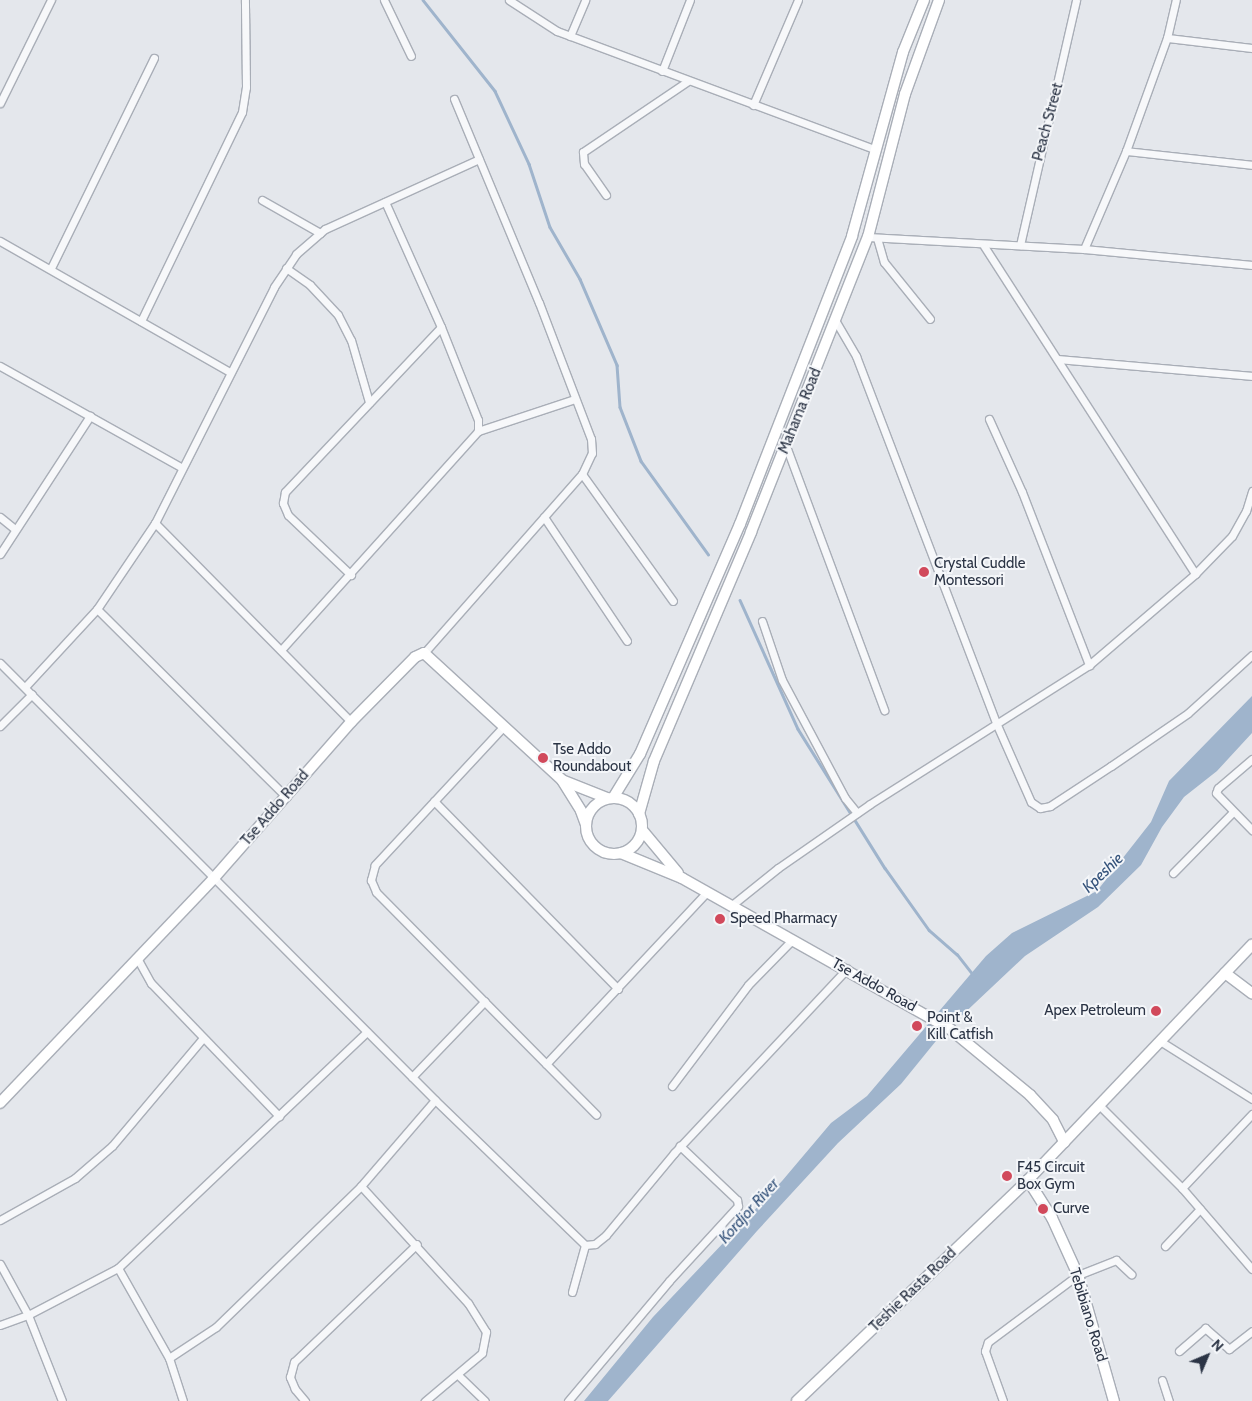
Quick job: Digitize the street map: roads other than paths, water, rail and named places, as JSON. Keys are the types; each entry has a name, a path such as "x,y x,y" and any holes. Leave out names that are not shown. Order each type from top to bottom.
{"street":[{"path":"0,103 52,0"},
{"path":"141,322 242,112 246,86 245,0"},
{"path":"384,0 411,56"},
{"path":"509,0 570,36 875,149"},
{"path":"570,36 585,0"},
{"path":"662,71 690,0"},
{"path":"753,105 798,0"},
{"name":"Mahama Road","path":"610,798 640,754 740,524 852,236 903,52 924,0"},
{"name":"Mahama Road","path":"639,814 654,761 786,446 835,320 872,238 904,94 939,0"},
{"name":"Peach Street","path":"1020,245 1076,0"},
{"path":"1084,250 1126,151 1167,38 1176,0"},
{"path":"1167,38 1252,48"},
{"path":"51,268 154,58"},
{"path":"606,195 584,164 583,152 688,81"},
{"path":"454,99 591,439 592,453 582,474 424,653 562,780 581,811 593,844 606,852 621,853 638,840 642,830 639,814 633,805 562,780"},
{"path":"1126,151 1252,164"},
{"path":"25,687 97,609 155,524 181,467 230,372 286,268 296,254 320,233 357,212 385,202 479,159"},
{"path":"262,200 320,233"},
{"path":"385,202 441,328 478,420 478,431"},
{"path":"872,238 984,246 1020,245 1252,265"},
{"path":"872,238 884,262 930,319"},
{"path":"0,241 51,268 230,372"},
{"path":"984,246 1195,574"},
{"path":"286,268 310,286 338,315 351,340 369,402"},
{"path":"835,320 856,356 997,725 1031,802 1040,808 1050,806 1188,713 1252,655"},
{"path":"351,575 288,515 283,503 285,492 441,328"},
{"path":"1058,359 1252,376"},
{"path":"0,366 181,467"},
{"path":"281,650 351,575 478,431 575,399"},
{"path":"0,554 90,416"},
{"path":"989,419 1022,492 1089,665"},
{"path":"786,446 884,710"},
{"path":"582,474 673,600"},
{"path":"732,905 840,824 1089,665 1195,574 1232,536 1246,511 1252,491"},
{"path":"0,517 15,529"},
{"path":"544,517 627,641"},
{"path":"155,524 351,722"},
{"path":"97,609 286,797"},
{"path":"762,621 782,680 845,798 857,813"},
{"name":"Tse Addo Road","path":"0,1103 214,878 351,722 415,657 424,653"},
{"path":"0,663 435,1100 585,1245 595,1244 606,1235 680,1146 847,970"},
{"path":"0,726 32,694"},
{"path":"504,726 375,865 371,880 376,892 596,1114"},
{"path":"1252,759 1218,788 1216,793 1232,813 1252,830"},
{"path":"586,825 592,808 610,798"},
{"path":"434,801 618,989"},
{"path":"1173,873 1232,813"},
{"name":"Tse Addo Road","path":"642,830 682,878"},
{"name":"Tse Addo Road","path":"621,853 682,878 921,1010 978,1052 1045,1110 1064,1142"},
{"path":"546,1064 707,892"},
{"path":"672,1086 748,985 792,939"},
{"name":"Teshie Rasta Road","path":"797,1401 1028,1180 1252,945"},
{"path":"137,958 151,983 279,1116"},
{"path":"1225,973 1252,993"},
{"path":"412,1077 485,1001"},
{"path":"0,1325 28,1315 118,1268 367,1032"},
{"path":"0,1220 75,1178 112,1146 203,1038"},
{"path":"1160,1041 1252,1099"},
{"path":"169,1358 216,1327 361,1186 435,1100"},
{"path":"1100,1106 1182,1188 1252,1269"},
{"path":"1182,1188 1252,1114"},
{"path":"568,1401 669,1281 738,1206 737,1200 680,1146"},
{"name":"Tebibiano Road","path":"1028,1180 1052,1218 1078,1275 1114,1401"},
{"path":"361,1186 468,1303 486,1332 482,1353 425,1401"},
{"path":"1166,1246 1200,1209"},
{"path":"305,1401 295,1389 290,1377 294,1362 416,1244"},
{"path":"572,1292 585,1245"},
{"path":"1003,1401 984,1347 1078,1275 1116,1260 1131,1274"},
{"path":"0,1264 28,1315 62,1401"},
{"path":"118,1268 169,1358 183,1401"},
{"path":"1178,1351 1205,1328 1229,1349 1252,1331"},
{"path":"458,1375 485,1401"},
{"path":"1162,1380 1169,1401"}],"water":[{"path":"1252,696 1252,733 1217,771 1184,797 1162,827 1141,865 1098,907 1025,956 940,1036 901,1084 838,1143 757,1231 608,1401 584,1401 653,1317 782,1181 831,1123 867,1096 986,956 1012,933 1097,891 1151,822 1169,781"}],"waterway":[{"path":"423,0 495,91 529,164 550,227 580,279 617,365 620,407 641,461 708,554"},
{"path":"740,600 798,729 885,868 929,930 957,954 974,976"}],"place":[{"name":"Crystal Cuddle Montessori","path":"924,572"},
{"name":"Tse Addo Roundabout","path":"543,758"},
{"name":"Speed Pharmacy","path":"720,919"},
{"name":"Apex Petroleum","path":"1156,1011"},
{"name":"Point & Kill Catfish","path":"917,1026"},
{"name":"F45 Circuit Box Gym","path":"1007,1176"},
{"name":"Curve","path":"1043,1209"}],"water label":[{"name":"Kpeshie","path":"1103,873"},
{"name":"Kordjor River","path":"749,1211"}]}
